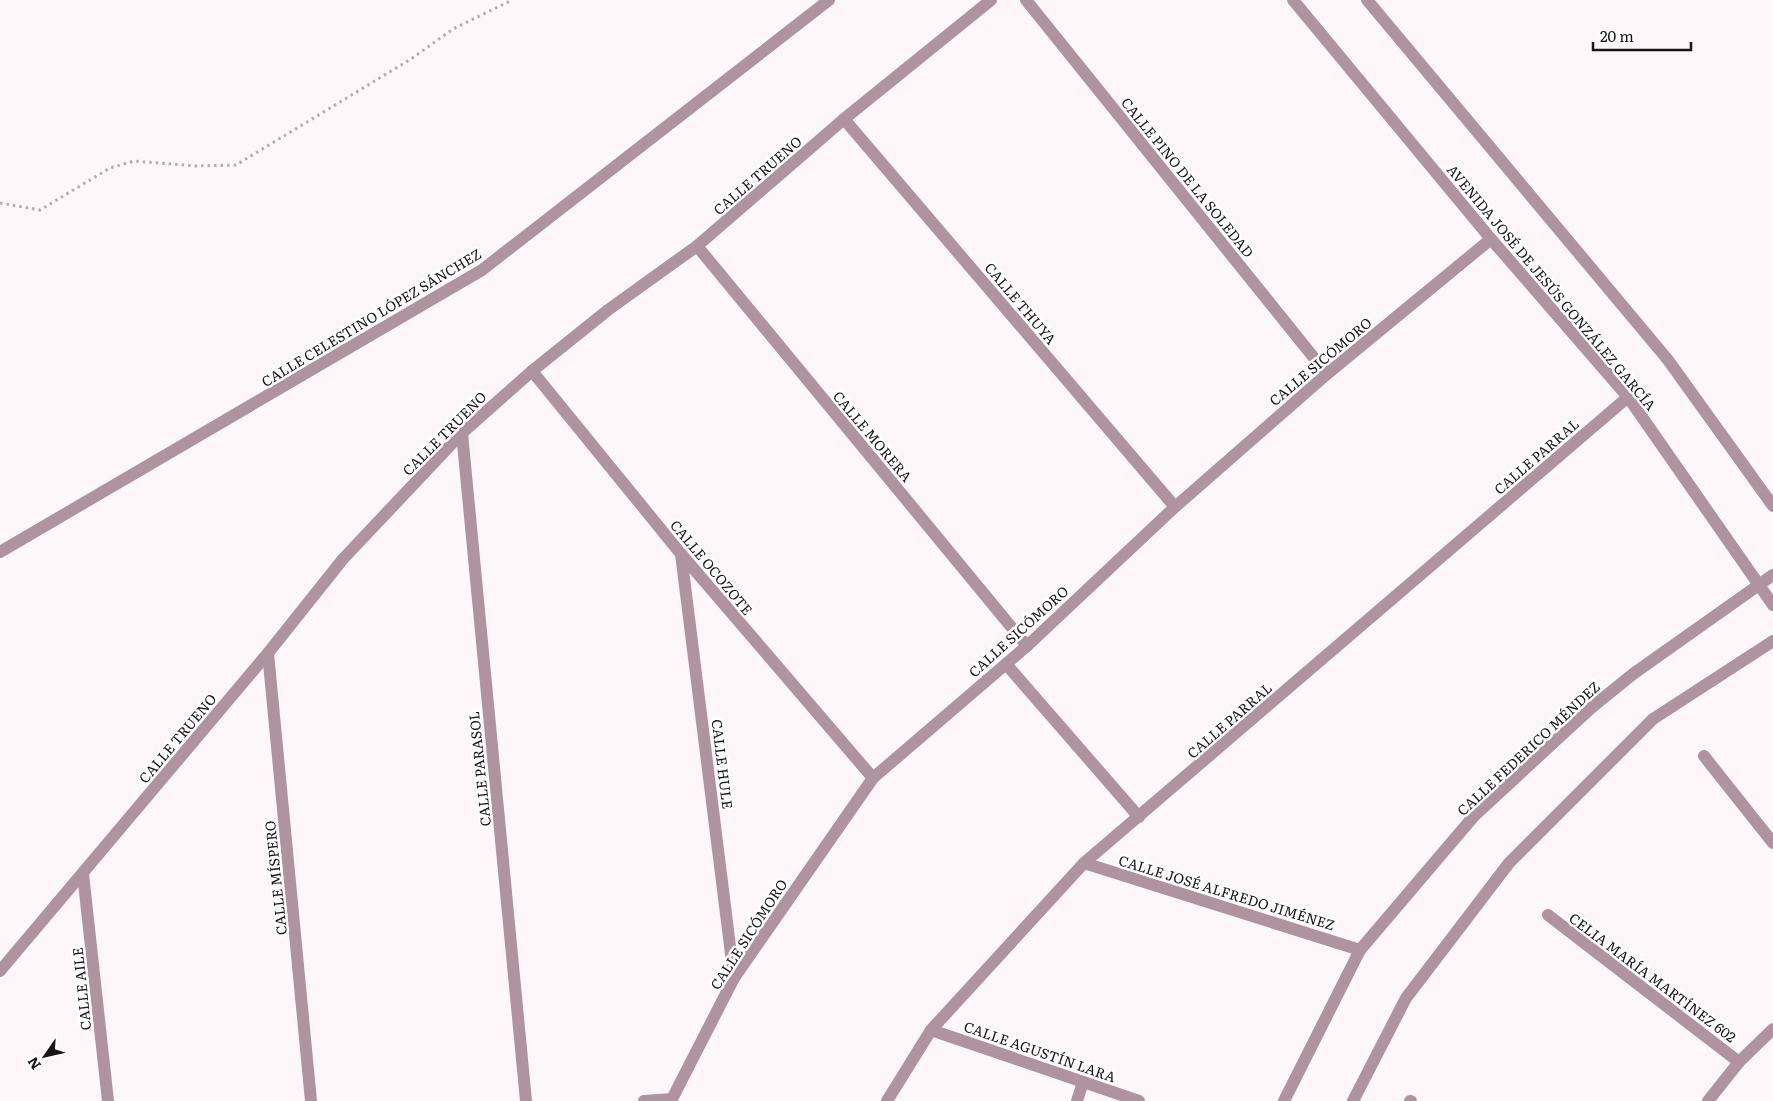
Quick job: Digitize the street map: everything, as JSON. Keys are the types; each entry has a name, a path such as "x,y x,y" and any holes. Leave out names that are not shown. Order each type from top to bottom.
{"street":[{"name":"CALLE CELESTINO LÓPEZ SÁNCHEZ","path":"0,552 482,270 829,0"},
{"name":"CALLE TRUENO","path":"0,971 268,653 343,559 462,433 532,371 608,310 697,246 844,119 991,0"},
{"name":"CALLE PINO DE LA SOLEDAD","path":"1026,0 1327,374"},
{"name":"AVENIDA JOSÉ DE JESÚS GONZÁLEZ GARCÍA","path":"1293,0 1491,239 1628,397 1773,605"},
{"path":"1367,0 1668,360 1773,506"},
{"name":"CALLE THUYA","path":"844,119 1175,507"},
{"name":"CALLE SICÓMORO","path":"644,1101 672,1099 734,978 873,778 1027,646 1175,507 1327,374 1491,239"},
{"name":"CALLE MORERA","path":"697,246 1027,646"},
{"name":"CALLE OCOZOTE","path":"532,371 681,554 873,778"},
{"name":"CALLE PARRAL","path":"887,1101 931,1030 1084,863 1628,397"},
{"name":"CALLE PARASOL","path":"462,433 526,1101"},
{"name":"CALLE HULE","path":"681,554 734,978"},
{"name":"CALLE FEDERICO MÉNDEZ","path":"1284,1101 1360,950 1474,816 1591,708 1633,674 1773,575"},
{"path":"1353,1101 1406,998 1509,863 1653,719 1773,641"},
{"name":"CALLE MÍSPERO","path":"268,653 311,1101"},
{"path":"1006,664 1139,817"},
{"path":"1704,756 1773,843"},
{"name":"CALLE JOSÉ ALFREDO JIMÉNEZ","path":"1084,863 1360,950"},
{"name":"CALLE AILE","path":"83,874 108,1101"},
{"name":"CELIA MARÍA MARTÍNEZ 602","path":"1548,915 1739,1062"},
{"name":"CELIA MARÍA MARTÍNEZ 602","path":"1713,1099 1739,1062 1773,1029"},
{"name":"CALLE AGUSTÍN LARA","path":"931,1030 1139,1101"},
{"path":"1077,1101 1084,1082"}],"path":[{"path":"0,203 40,210 110,168 134,161 196,166 236,165 412,59 453,29 512,0"}]}
